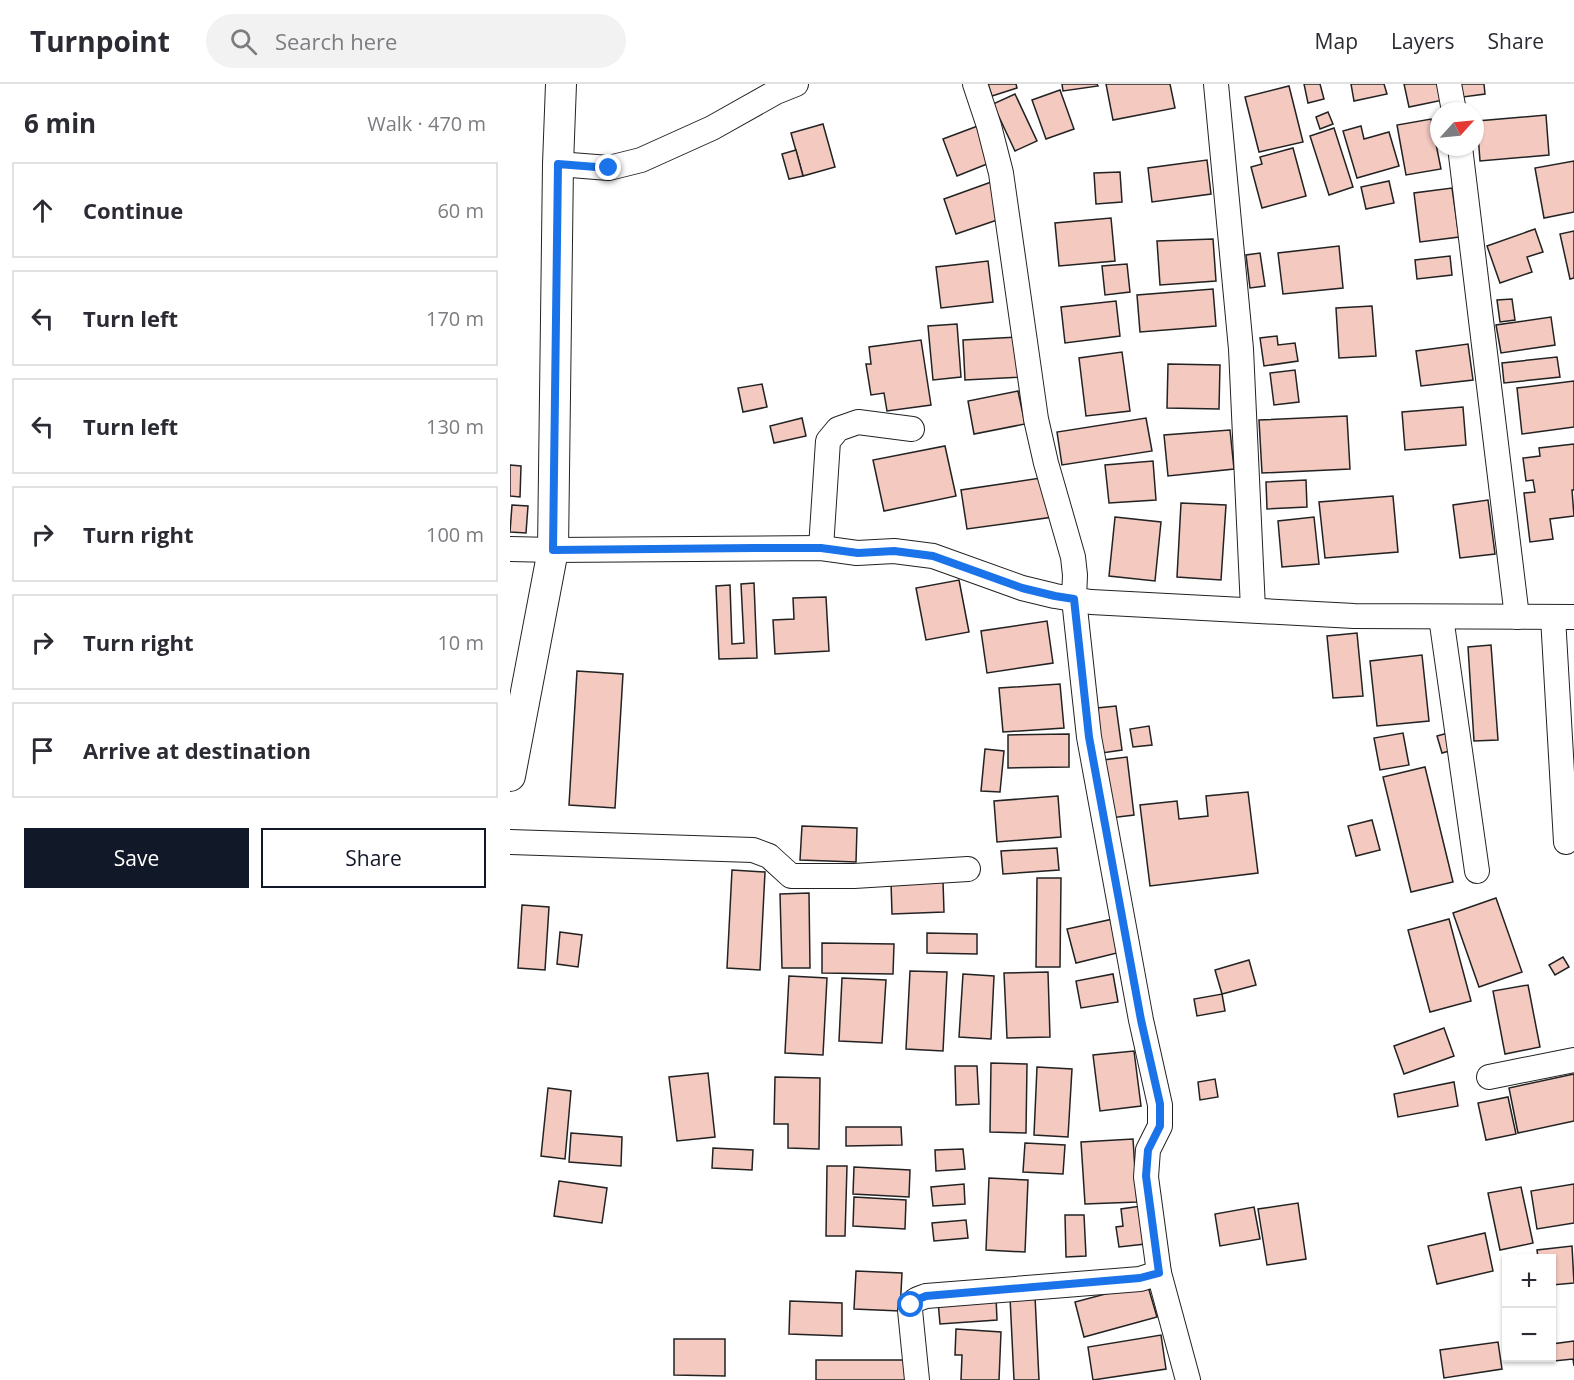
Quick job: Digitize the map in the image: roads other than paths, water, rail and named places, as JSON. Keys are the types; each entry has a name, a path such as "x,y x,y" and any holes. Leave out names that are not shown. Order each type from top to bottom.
{"street":[{"path":"510,776 553,550 561,84"},
{"path":"558,164 609,168 641,160 712,128 776,92 796,84"},
{"path":"975,84 1001,173 1036,420 1073,557 1074,599 1089,737 1141,1020 1160,1104 1160,1126 1148,1150 1146,1176 1159,1273 1188,1380"},
{"path":"1216,84 1242,348 1253,609"},
{"path":"1449,84 1452,102"},
{"path":"1461,156 1517,618"},
{"path":"821,548 828,441 838,429 858,422 912,429"},
{"path":"510,549 821,548 858,553 894,551 933,556 1022,588 1091,602 1354,616 1563,617 1566,842"},
{"path":"1441,617 1478,871"},
{"path":"510,842 753,850 769,856 791,876 854,876 968,869"},
{"path":"1489,1077 1574,1060"},
{"path":"917,1380 910,1310 914,1301 919,1298 1140,1278 1159,1273"}]}
